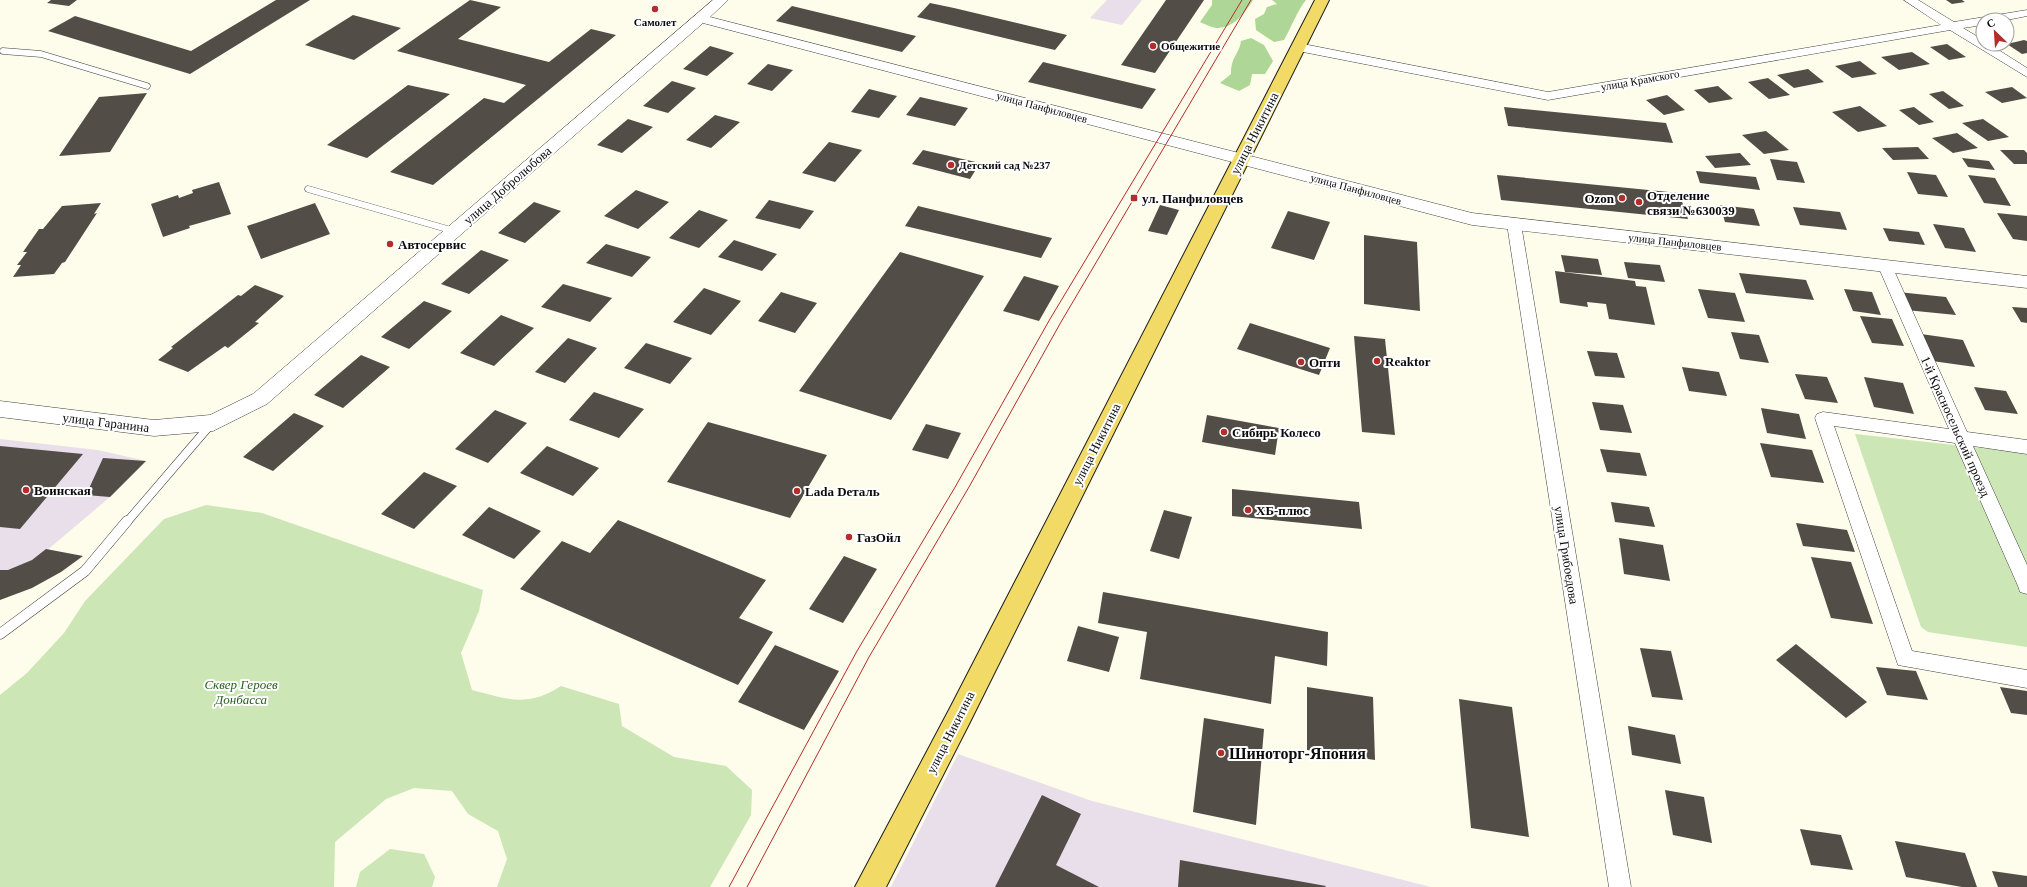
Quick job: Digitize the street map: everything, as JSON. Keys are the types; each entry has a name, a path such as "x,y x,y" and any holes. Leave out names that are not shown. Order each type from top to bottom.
{"main road":[{"name":"улица Никитина","path":"870,887 960,715 1322,0"}],"street":[{"name":"улица Добролюбова","path":"213,423 260,399 721,0"},
{"path":"1910,0 2027,74"},
{"path":"2015,15 2027,13"},
{"name":"улица Панфиловцев","path":"699,18 1472,219 2027,282"},
{"name":"улица Крамского","path":"1298,47 1548,96 1975,22"},
{"name":"улица Грибоедова","path":"1514,224 1620,887"},
{"name":"1-й Красносельский проезд","path":"1884,266 2027,586"},
{"name":"улица Гаранина","path":"0,409 154,428 213,423"},
{"path":"2027,447 1823,418 1904,659 2027,679"}],"lane":[{"path":"3,51 41,54 147,86"},
{"path":"308,189 454,231"},
{"path":"0,634 85,571 213,423"}],"shaded area":[{"path":"1107,0 1142,0 1122,25 1090,18"},
{"path":"0,439 98,450 146,461 110,497 0,590"},
{"path":"958,754 1092,801 1431,887 891,887"}],"green space":[{"path":"1212,0 1253,0 1242,15 1233,23 1222,28 1216,28 1200,22 1212,5"},
{"path":"1272,0 1306,0 1284,40 1274,42 1256,30 1255,19 1264,14 1267,7 1277,4"},
{"path":"1251,38 1264,45 1273,61 1265,74 1252,74 1250,85 1239,91 1220,83 1231,74 1232,63 1239,50 1241,41"},
{"path":"1855,434 2027,453 2027,647 1928,632 1921,627"},
{"name":"Сквер Героев Донбасса","path":"206,505 262,513 483,590 479,611 461,653 472,690 517,700 538,697 561,686 619,704 622,726 674,757 726,766 752,790 751,815 710,887 497,887 507,859 498,831 468,814 452,791 414,788 386,799 335,842 334,887 0,887 0,695 27,673 64,633 85,601 164,519"},
{"path":"390,849 424,854 435,877 432,887 356,887 360,872"}],"building":[{"path":"51,0 77,0 69,6 47,3"},
{"path":"276,0 310,0 190,74 48,31 75,16 191,51"},
{"path":"470,0 501,7 458,39 549,62 591,29 616,35 433,185 390,172 484,98 504,103 526,85 397,51"},
{"name":"Общежитие","path":"1166,0 1204,0 1155,73 1121,65"},
{"path":"1946,0 1962,0 1965,2 1952,4"},
{"path":"930,3 1067,35 1055,50 917,17"},
{"path":"792,6 916,36 902,52 776,21"},
{"path":"353,15 401,28 354,60 305,45"},
{"path":"2024,40 2027,41 2027,53 2022,54 2015,49 2015,42"},
{"path":"1947,44 1966,57 1949,60 1930,47"},
{"path":"710,46 734,53 707,76 683,69"},
{"path":"1912,52 1930,64 1899,70 1881,57"},
{"path":"1860,61 1877,74 1852,78 1835,66"},
{"path":"1043,62 1156,89 1142,109 1028,82"},
{"path":"768,64 793,70 772,91 747,84"},
{"path":"1808,69 1824,82 1794,88 1777,75"},
{"path":"1768,78 1790,95 1769,99 1748,82"},
{"path":"672,81 696,88 668,113 643,106"},
{"path":"408,85 450,94 367,158 327,145"},
{"path":"1718,86 1733,99 1709,103 1694,90"},
{"path":"2012,87 2027,98 2002,103 1985,92"},
{"path":"869,89 897,96 879,118 851,112"},
{"path":"1943,91 1964,106 1949,109 1929,94"},
{"path":"147,93 110,152 59,156 99,97"},
{"path":"1667,95 1685,110 1664,115 1646,100"},
{"path":"920,97 968,108 955,126 906,115"},
{"path":"1860,106 1887,126 1858,132 1832,112"},
{"path":"1504,107 1666,123 1673,143 1508,126"},
{"path":"1914,107 1934,122 1919,125 1899,110"},
{"path":"715,115 740,122 711,148 686,140"},
{"path":"628,119 653,127 622,153 597,145"},
{"path":"1983,119 2009,137 1988,141 1962,123"},
{"path":"1766,131 1789,150 1764,154 1742,135"},
{"path":"1957,133 1978,148 1953,153 1932,138"},
{"path":"829,142 862,150 835,182 802,173"},
{"path":"1918,147 1929,159 1893,160 1882,148"},
{"path":"923,150 980,163 970,179 912,164"},
{"path":"2000,150 2024,150 2027,153 2027,164 2014,164"},
{"path":"1740,153 1751,165 1715,168 1705,156"},
{"path":"1962,158 1989,161 1995,170 1968,167"},
{"path":"1770,159 1797,162 1805,183 1777,180"},
{"path":"1696,171 1756,177 1760,190 1700,183"},
{"path":"1907,172 1936,175 1948,197 1918,194"},
{"path":"1497,175 1679,193 1688,219 1501,200"},
{"path":"1968,175 1995,178 2011,206 1984,203"},
{"path":"219,182 231,214 189,226 190,228 163,237 151,204 178,195 179,198 193,193 192,190"},
{"path":"636,190 669,202 638,229 604,216"},
{"path":"769,200 814,211 800,229 755,218"},
{"path":"534,202 561,211 525,243 498,233"},
{"path":"101,203 94,214 97,213 65,262 62,263 54,274 13,277 21,265 17,265 27,252 23,252 39,229 43,229 62,206"},
{"path":"315,203 330,234 261,259 247,226"},
{"path":"1160,205 1179,210 1167,235 1148,231"},
{"path":"1720,205 1754,209 1760,226 1725,222"},
{"path":"918,206 1052,238 1041,258 905,226"},
{"path":"1793,207 1840,212 1847,230 1800,225"},
{"path":"699,210 728,220 699,248 669,238"},
{"path":"1288,211 1330,222 1314,260 1271,248"},
{"path":"1997,213 2027,216 2027,241 2013,239"},
{"path":"1933,224 1964,228 1976,252 1945,248"},
{"path":"1883,228 1919,232 1925,245 1889,241"},
{"path":"1364,235 1417,242 1420,311 1364,304"},
{"path":"734,240 777,254 762,271 718,257"},
{"path":"606,244 651,257 632,277 586,263"},
{"path":"481,250 509,260 469,294 441,284"},
{"path":"900,252 984,276 891,420 799,391"},
{"path":"1561,255 1598,259 1602,275 1565,272"},
{"path":"1624,262 1660,265 1665,282 1628,278"},
{"path":"1555,271 1635,281 1636,286 1646,287 1655,325 1609,319 1606,304 1587,302 1588,307 1560,303"},
{"path":"1739,273 1806,280 1814,300 1746,293"},
{"path":"1024,276 1059,286 1039,321 1003,311"},
{"path":"563,284 612,298 590,322 541,307"},
{"path":"255,285 284,296 255,322 259,323 228,348 225,346 188,372 158,360 173,348 171,347 238,295 241,296"},
{"path":"704,288 741,301 711,335 673,322"},
{"path":"1698,289 1735,293 1745,322 1708,318"},
{"path":"1844,289 1872,292 1881,315 1853,311"},
{"path":"781,292 817,303 795,333 758,321"},
{"path":"1898,292 1946,297 1956,315 1906,310"},
{"path":"424,301 452,311 409,349 381,337"},
{"path":"2012,307 2027,308 2027,323 2021,322"},
{"path":"501,315 534,328 494,366 460,353"},
{"path":"1860,316 1892,319 1904,346 1872,343"},
{"name":"Опти","path":"1250,323 1330,348 1319,375 1237,349"},
{"path":"1731,332 1759,335 1769,363 1740,359"},
{"path":"1921,334 1963,340 1975,367 1932,361"},
{"path":"1354,336 1385,339 1395,435 1362,432"},
{"path":"568,338 597,348 565,383 535,372"},
{"path":"646,343 692,358 670,384 624,368"},
{"path":"1587,351 1617,353 1625,378 1595,376"},
{"path":"361,355 390,367 343,408 314,395"},
{"path":"1682,367 1719,372 1727,396 1689,391"},
{"path":"1795,374 1827,377 1838,403 1805,399"},
{"path":"1864,377 1903,383 1914,414 1874,407"},
{"path":"1974,387 2006,391 2018,414 1985,410"},
{"path":"594,392 644,409 619,438 569,420"},
{"path":"1592,402 1623,405 1632,433 1600,430"},
{"path":"1761,408 1799,414 1806,439 1767,433"},
{"path":"495,410 527,423 488,463 455,449"},
{"path":"294,413 324,426 273,471 243,457"},
{"path":"1207,415 1279,428 1275,455 1202,442"},
{"path":"708,422 827,455 790,518 667,482"},
{"path":"926,424 961,433 948,459 912,450"},
{"path":"1760,443 1812,450 1824,483 1771,477"},
{"name":"Воинская","path":"0,446 83,454 20,529 0,527"},
{"path":"547,446 599,468 573,496 520,473"},
{"path":"1600,449 1640,453 1647,476 1607,472"},
{"path":"103,458 146,461 110,497 86,495"},
{"path":"424,472 457,486 414,529 381,514"},
{"path":"1232,489 1359,502 1362,529 1232,516"},
{"path":"1611,502 1649,507 1655,527 1615,522"},
{"path":"489,507 541,531 514,559 462,535"},
{"path":"1164,510 1192,517 1179,559 1150,551"},
{"path":"618,520 766,580 739,618 773,632 738,685 520,589 562,541 590,553"},
{"path":"1796,523 1847,530 1855,552 1803,546"},
{"path":"1619,538 1663,545 1670,581 1624,574"},
{"path":"46,549 83,556 61,572 32,588 0,600 0,570 8,570 32,560"},
{"path":"844,556 877,569 843,623 809,609"},
{"path":"1811,557 1851,562 1873,624 1831,618"},
{"path":"1103,592 1328,632 1327,666 1275,656 1271,704 1140,679 1147,632 1098,623"},
{"path":"1078,626 1119,637 1109,672 1067,661"},
{"path":"1796,644 1867,702 1846,718 1776,660"},
{"path":"775,645 839,671 804,730 738,702"},
{"path":"1640,648 1671,651 1683,700 1652,697"},
{"path":"1876,667 1916,671 1928,700 1887,695"},
{"path":"1307,687 1373,697 1375,760 1307,750"},
{"path":"2000,687 2027,691 2027,715 2011,713"},
{"path":"1459,699 1512,707 1529,837 1471,828"},
{"path":"1204,718 1264,729 1256,825 1193,812"},
{"path":"1628,726 1675,735 1681,764 1632,755"},
{"path":"1665,790 1704,797 1712,843 1673,835"},
{"path":"1042,795 1081,814 1056,865 1099,887 995,887"},
{"path":"1800,829 1841,835 1853,870 1811,865"},
{"path":"1895,841 1965,853 1977,887 1962,887 1906,877"},
{"path":"1180,860 1326,886 1178,887"},
{"path":"1992,871 2027,876 2027,887 1998,887"}],"tram line":[{"path":"729,887 857,651 954,489 1050,319 1242,0"},
{"path":"747,887 869,657 969,487 1061,322 1251,0"}],"place":[{"name":"Самолет","path":"655,9"},
{"name":"Общежитие","path":"1153,46"},
{"name":"Детский сад №237","path":"951,165"},
{"name":"ул. Панфиловцев","path":"1134,198"},
{"name":"Ozon","path":"1622,198"},
{"name":"Отделение связи №630039","path":"1639,202"},
{"name":"Автосервис","path":"390,244"},
{"name":"Reaktor","path":"1377,361"},
{"name":"Опти","path":"1301,362"},
{"name":"Сибирь Колесо","path":"1224,432"},
{"name":"Воинская","path":"26,490"},
{"name":"Lada Dеталь","path":"797,491"},
{"name":"ХБ-плюс","path":"1248,510"},
{"name":"ГазОйл","path":"849,537"},
{"name":"Шиноторг-Япония","path":"1221,753"}]}
